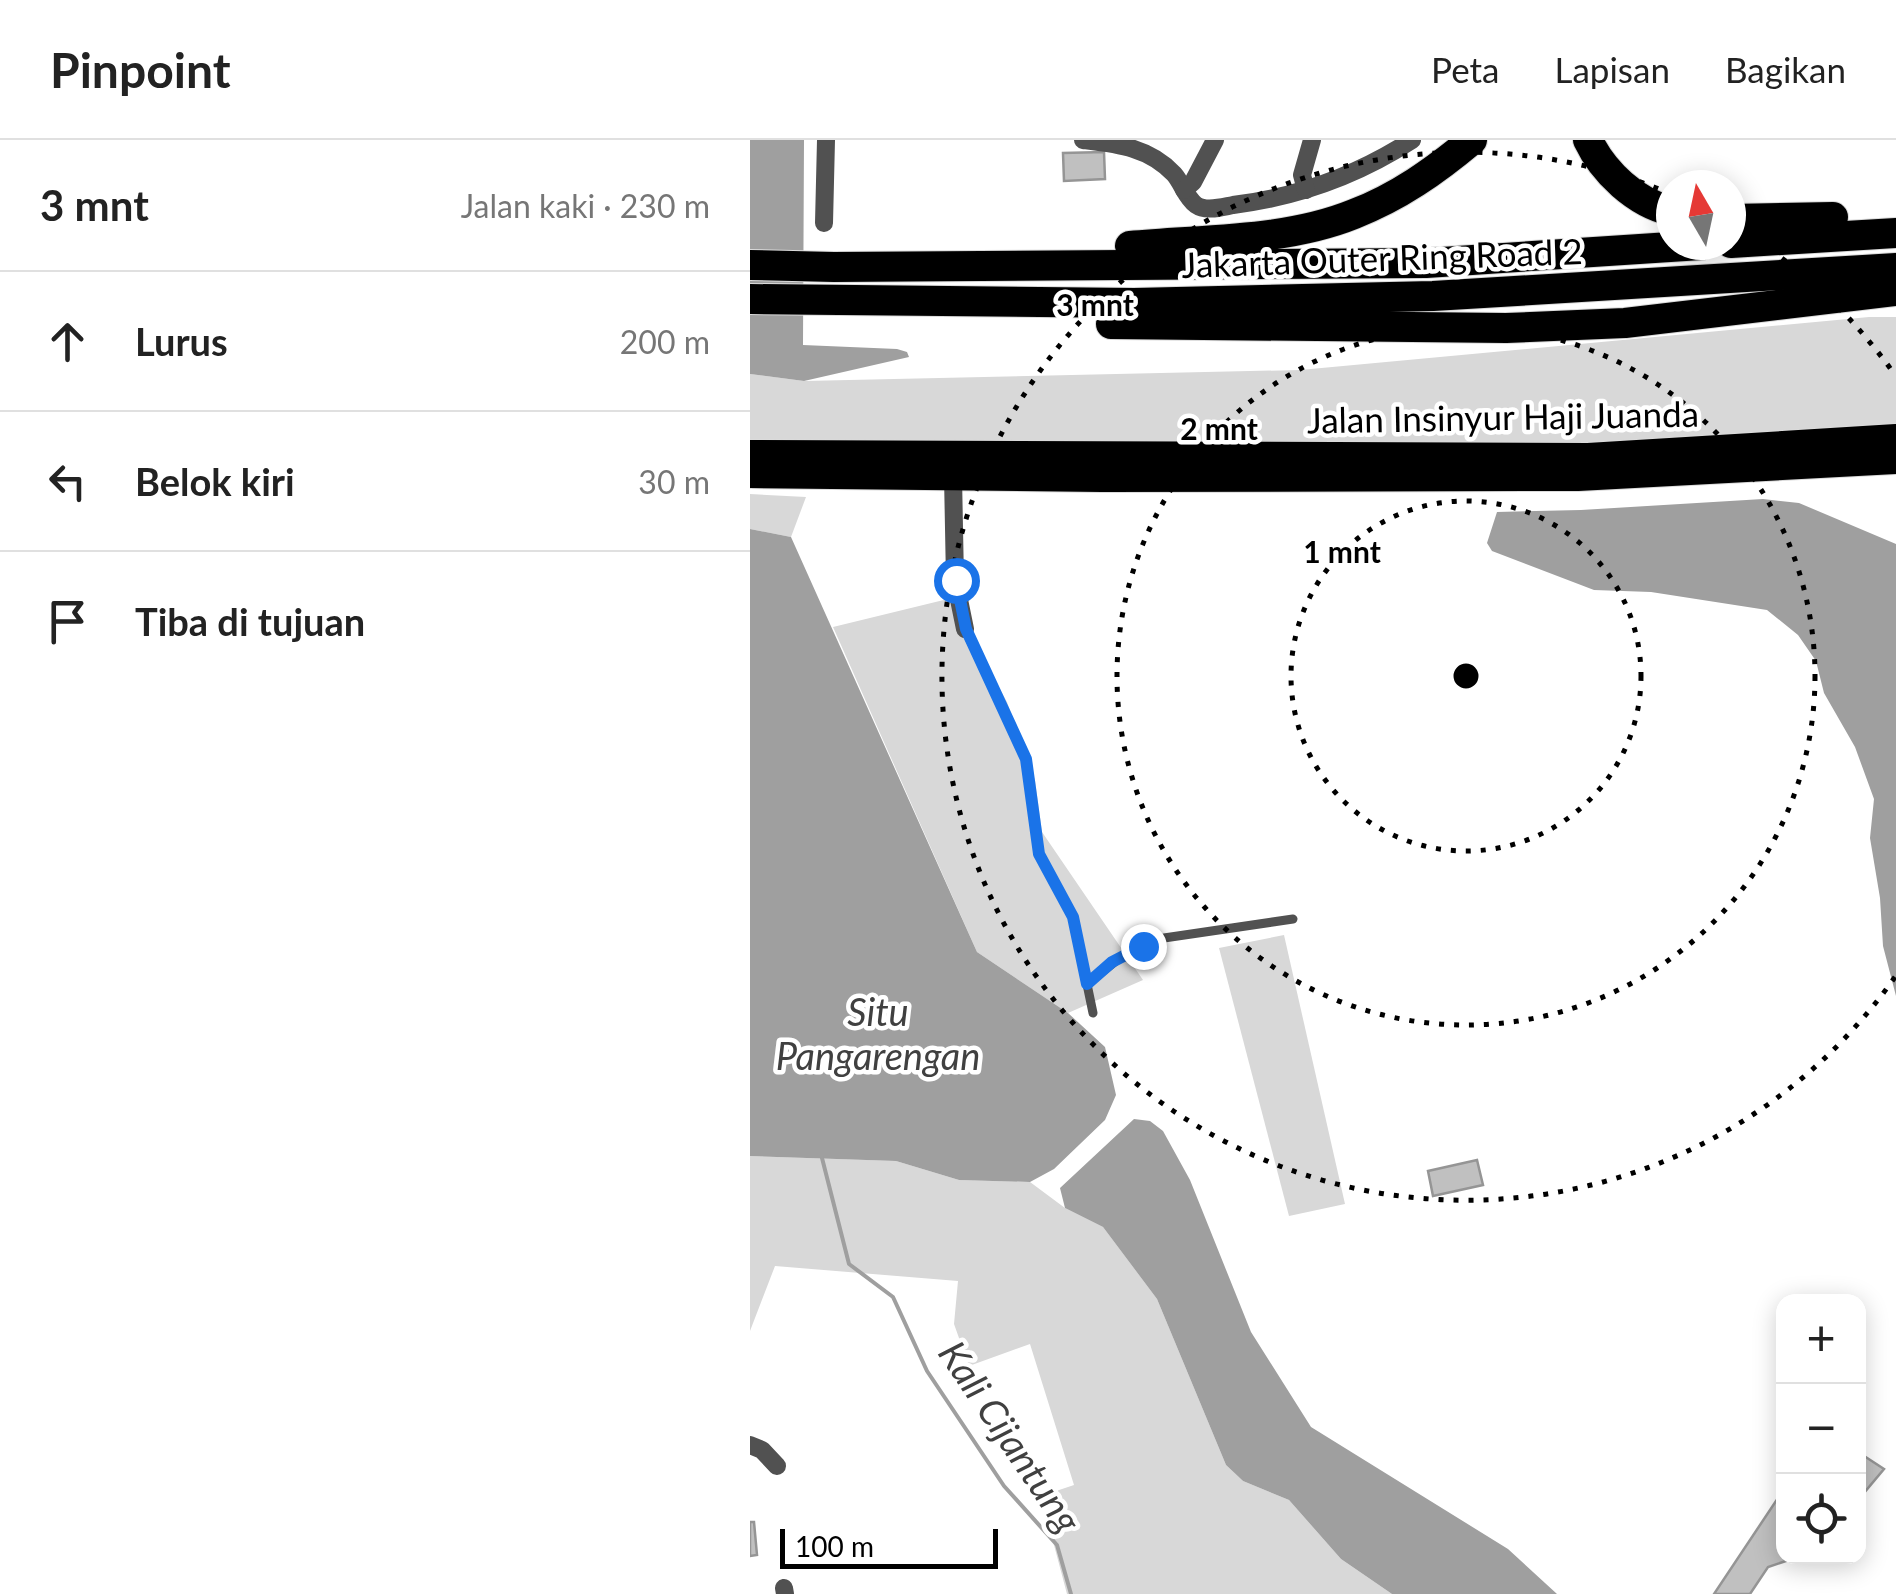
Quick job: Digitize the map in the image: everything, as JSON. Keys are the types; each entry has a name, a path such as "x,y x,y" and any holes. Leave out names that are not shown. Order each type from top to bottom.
{"highway":[{"path":"958,265 1304,228 1351,216 1399,194 1472,140"},
{"path":"1588,140 1597,158 1627,188 1656,205"},
{"path":"1746,219 1896,216"},
{"path":"1746,242 1896,232"},
{"name":"Jakarta Outer Ring Road 2","path":"750,264 834,267 1426,262 1656,248"},
{"name":"Jakarta Outer Ring Road 2","path":"750,300 1134,304 1432,296 1896,268"},
{"path":"933,304 1108,324 1506,328 1624,323 1896,291"},
{"name":"Jalan Insinyur Haji Juanda","path":"750,474 953,476 1102,467 1588,457 1896,438"},
{"name":"Jalan Insinyur Haji Juanda","path":"750,454 1102,467 1578,477 1896,460"}],"street":[{"path":"824,224 826,140"},
{"path":"1083,140 1144,151 1172,172 1194,204 1207,209 1306,190 1350,174 1412,140"},
{"path":"1184,190 1216,140"},
{"path":"1306,190 1302,175 1312,140"},
{"path":"953,476 956,580 966,629"},
{"path":"750,1445 762,1450 777,1466"}],"lane":[{"path":"966,629 1026,759 1039,854 1073,917 1093,1013"},
{"path":"1087,984 1126,952 1164,938 1293,919"}],"shaded area":[{"path":"1896,317 1896,427 1548,450 907,445 750,439 750,374 804,381 1300,370"},
{"path":"750,494 806,497 791,537 750,529"},
{"path":"956,597 966,628 1007,702 1035,780 1042,832 1143,980 1068,1013 977,952 833,627"},
{"path":"1284,935 1345,1204 1289,1216 1219,948"},
{"path":"750,1156 896,1161 959,1180 1030,1182 1065,1208 1103,1227 1157,1299 1226,1465 1243,1481 1289,1500 1341,1559 1392,1594 1067,1594 1041,1496 1074,1485 1030,1344 969,1366 954,1324 958,1281 775,1266 750,1331"}],"water":[{"path":"750,140 804,140 803,345 897,349 907,352 909,357 804,381 750,374"},
{"path":"1763,499 1799,503 1896,544 1896,996 1883,946 1870,838 1874,799 1855,747 1824,693 1816,661 1798,635 1767,610 1651,592 1594,590 1492,551 1487,543 1497,512"},
{"name":"Situ Pangarengan","path":"750,529 791,537 977,952 1068,1013 1105,1047 1116,1095 1105,1120 1054,1169 1030,1182 959,1180 896,1161 750,1156"},
{"path":"1134,1119 1150,1121 1163,1131 1190,1180 1251,1332 1311,1427 1508,1549 1557,1594 1392,1594 1341,1559 1289,1500 1243,1481 1226,1465 1157,1299 1103,1227 1065,1208 1060,1188"}],"building":[{"path":"1104,152 1105,179 1064,181 1063,153"},
{"path":"1477,1160 1483,1185 1433,1196 1428,1171"},
{"path":"1866,1457 1884,1469 1866,1490"},
{"path":"1776,1501 1777,1564 1768,1567 1750,1594 1714,1594"},
{"path":"750,1522 754,1522 757,1555 750,1556"}],"waterway":[{"name":"Kali Cijantung","path":"822,1158 849,1264 893,1297 927,1371 1004,1486 1057,1545 1071,1594"}],"route":[{"path":"956,580 966,629 1026,759 1039,854 1073,917 1087,984 1126,952 1143,946"}]}
